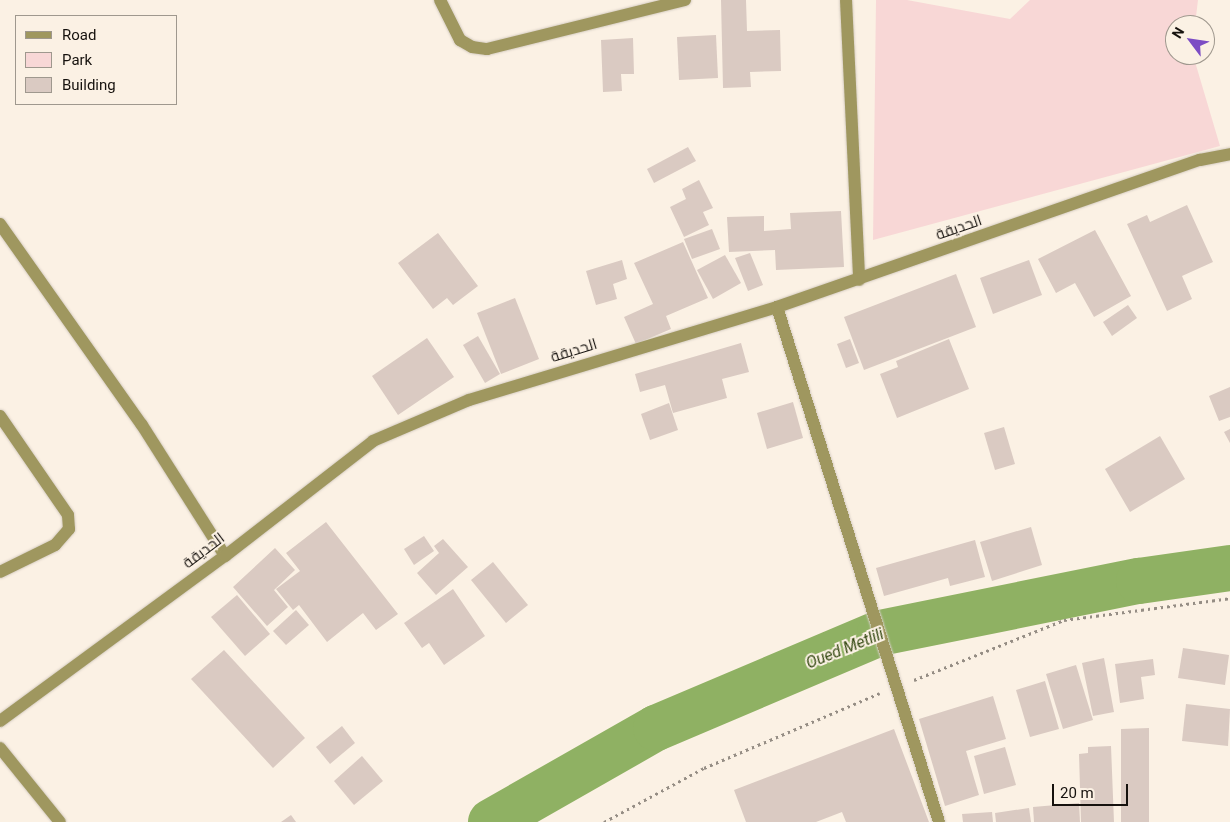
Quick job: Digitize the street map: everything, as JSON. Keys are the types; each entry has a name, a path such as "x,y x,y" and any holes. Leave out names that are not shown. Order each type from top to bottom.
{"street":[{"path":"440,0 460,40 472,47 487,49 685,0"},
{"path":"846,0 859,280"},
{"name":"الحديقة","path":"0,721 225,556 374,441 469,400 777,307 1200,160 1230,154"},
{"path":"0,224 142,425 225,556"},
{"path":"777,307 939,822"},
{"path":"0,416 68,515 69,528 55,545 0,572"},
{"path":"0,748 60,822"}],"green space":[{"path":"876,0 907,0 1010,19 1030,0 1198,0 1196,15 1165,15 1165,65 1196,65 1220,146 873,240"}],"building":[{"path":"721,0 746,0 747,31 780,30 781,71 750,72 751,87 723,88"},
{"path":"716,35 718,78 679,80 677,37"},
{"path":"633,38 634,74 621,74 622,91 603,92 601,40"},
{"path":"688,147 696,161 654,183 647,169"},
{"path":"699,180 713,208 703,212 709,225 684,237 670,207 686,199 682,189"},
{"path":"1187,205 1213,262 1182,276 1192,299 1167,311 1127,224 1147,215 1150,222"},
{"path":"841,211 844,267 776,270 775,250 729,252 727,217 764,216 764,231 791,229 790,213"},
{"path":"712,229 720,249 692,259 684,239"},
{"path":"1095,230 1131,296 1094,317 1075,283 1056,293 1038,259"},
{"path":"438,233 478,286 453,305 447,298 433,309 398,263"},
{"path":"683,242 708,298 666,316 671,329 636,344 624,317 653,304 634,263"},
{"path":"750,253 763,285 748,291 735,258"},
{"path":"725,255 741,283 713,299 697,270"},
{"path":"622,260 627,279 613,284 617,299 596,305 586,271"},
{"path":"1029,260 1042,295 993,314 980,278"},
{"path":"956,274 976,327 864,370 844,317"},
{"path":"515,298 539,359 501,374 477,313"},
{"path":"1128,305 1137,318 1112,336 1103,322"},
{"path":"478,336 500,374 485,383 463,345"},
{"path":"427,338 454,377 398,415 372,376"},
{"path":"850,339 859,363 846,368 837,344"},
{"path":"949,339 969,389 897,418 880,374 898,367 896,361"},
{"path":"741,343 749,372 722,379 727,398 673,413 665,385 640,392 635,374"},
{"path":"1230,387 1230,417 1219,421 1209,396"},
{"path":"793,402 803,438 767,449 757,413"},
{"path":"669,403 678,430 650,440 641,414"},
{"path":"1004,427 1015,464 995,470 984,433"},
{"path":"1230,429 1230,443 1224,432"},
{"path":"1160,436 1185,479 1130,512 1105,469"},
{"path":"326,522 398,614 376,630 363,613 327,642 299,605 293,610 276,589 300,571 286,553"},
{"path":"1031,527 1042,565 992,581 980,542"},
{"path":"424,536 434,551 414,565 404,549"},
{"path":"443,539 468,567 436,595 417,573 439,553 434,546"},
{"path":"975,540 985,577 950,586 948,578 884,596 876,568"},
{"path":"275,548 295,570 274,590 288,607 267,626 233,587"},
{"path":"493,562 528,605 506,623 471,580"},
{"path":"453,589 485,636 444,665 429,643 422,648 404,623"},
{"path":"237,595 270,634 245,656 211,617"},
{"path":"296,610 309,625 286,645 273,631"},
{"path":"1183,648 1229,655 1225,685 1178,678"},
{"path":"224,650 305,738 273,768 191,679"},
{"path":"1104,658 1114,712 1093,716 1082,663"},
{"path":"1153,659 1155,675 1141,677 1144,699 1120,703 1115,664"},
{"path":"1076,665 1093,720 1063,729 1046,674"},
{"path":"1045,681 1059,729 1030,737 1016,690"},
{"path":"993,696 1006,739 966,751 979,795 945,806 919,719"},
{"path":"1186,704 1230,709 1228,746 1182,741"},
{"path":"342,726 355,743 330,764 316,747"},
{"path":"1149,728 1149,822 1121,822 1121,729"},
{"path":"894,729 929,822 846,822 842,812 816,822 746,822 734,790"},
{"path":"1111,746 1114,822 1081,822 1079,754 1088,753 1088,747"},
{"path":"1005,747 1016,785 984,794 974,756"},
{"path":"362,756 383,781 354,805 334,781"},
{"path":"1079,803 1080,822 1034,822 1033,807"},
{"path":"1029,808 1031,822 996,822 995,813"},
{"path":"992,812 993,822 963,822 962,814"},
{"path":"291,815 296,822 281,822"}],"waterway":[{"name":"Oued Metlili","path":"491,822 656,728 880,633 1139,581 1230,568"}]}
